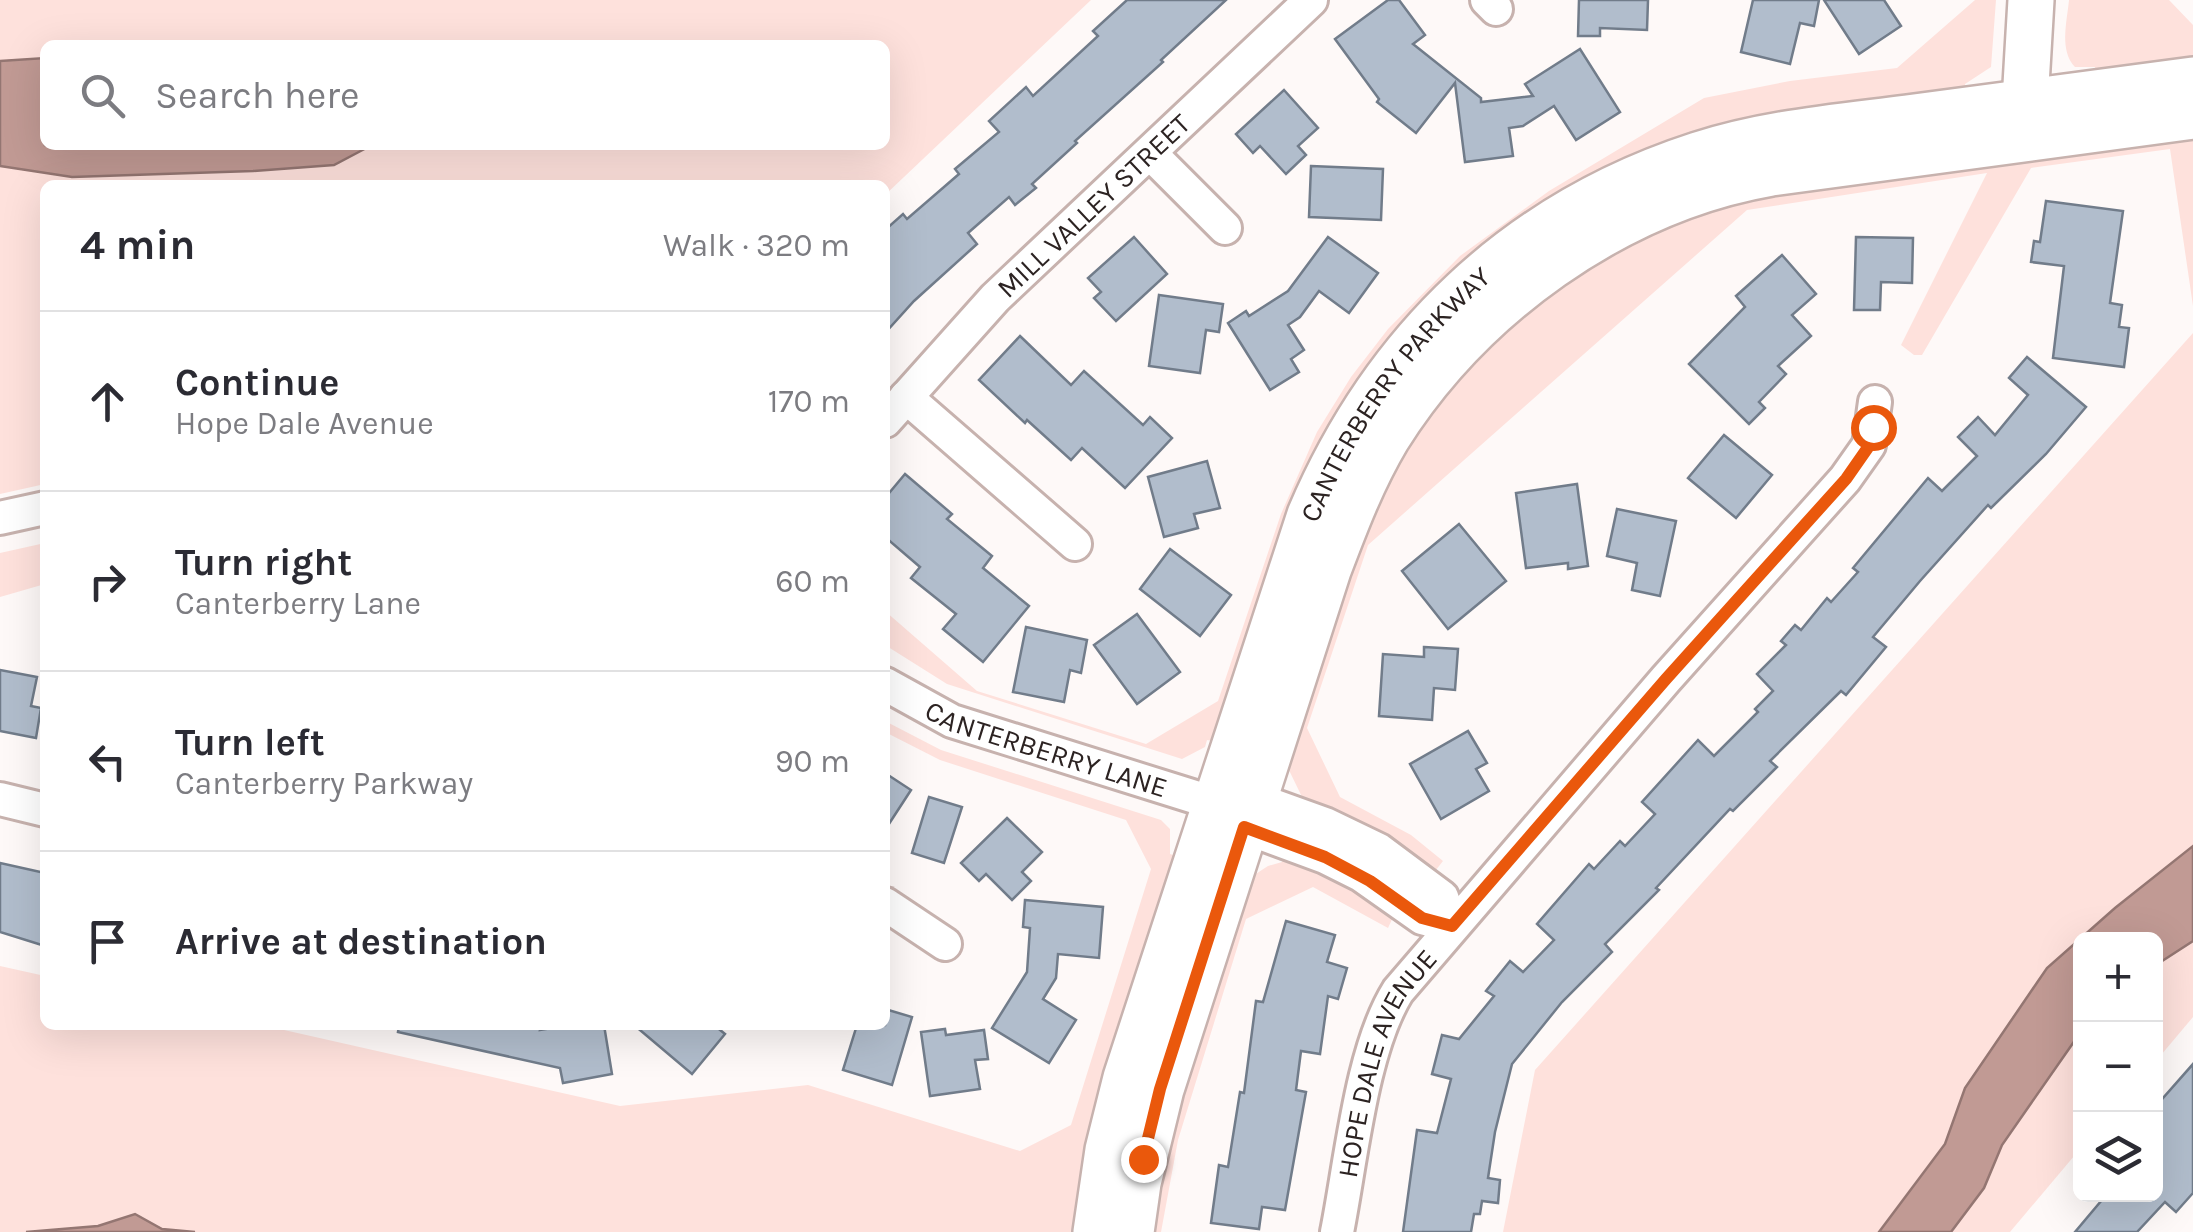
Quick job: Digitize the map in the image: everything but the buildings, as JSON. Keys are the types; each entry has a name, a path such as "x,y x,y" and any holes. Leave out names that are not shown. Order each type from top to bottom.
{"street":[{"name":"MILL VALLEY STREET","path":"895,409 995,298 1311,0"},
{"path":"2027,120 2031,0"},
{"name":"CANTERBERRY PARKWAY","path":"1096,1232 1108,1150 1122,1094 1237,810 1328,570 1372,466 1418,394 1458,348 1550,266 1611,230 1715,186 2027,120 2193,80"},
{"name":"CANTERBERRY PARKWAY","path":"2027,120 2193,116"},
{"path":"1151,154 1225,228"},
{"name":"HOPE DALE AVENUE","path":"1337,1232 1372,1054 1384,1014 1398,991 1666,679 1846,479 1869,446 1875,402"},
{"path":"895,409 1075,544"},
{"path":"0,518 40,509"},
{"name":"CANTERBERRY LANE","path":"890,687 952,721 1237,810 1370,881 1422,918 1452,926"},
{"path":"0,799 40,809"},
{"name":"CANTERBERRY PARKWAY","path":"1131,1232 1160,1089 1237,810"},
{"path":"890,907 945,944"}],"shaded area":[{"path":"0,0 1091,0 890,190 890,180 40,180 40,485 0,494"},
{"path":"1975,0 1996,0 1991,67 1965,84 1967,99 1544,217 1223,743 1207,740 1205,747 1182,759 947,684 890,648 890,615 977,691 1146,744 1218,701 1281,514 1317,432 1351,377 1388,329 1460,256 1549,191 1704,98 1790,81 1897,68"},
{"path":"2069,0 2169,0 2193,25 2193,71 2097,83 2095,67 2075,67 2067,52"},
{"path":"40,58 40,150 362,150 334,165 253,171 72,177 0,166 0,61"},
{"path":"2193,127 2193,306 2170,149 2031,168 1922,355 1914,355 1901,345 1987,173 1747,210 1368,545 1307,728 1340,797 1411,835 1443,861 1432,875 1302,804 1285,762 1375,482 1510,311 1684,208"},
{"path":"2193,333 2193,1017 2163,1053 2163,932 2073,932 2073,1157 2010,1232 1503,1232 1535,1070"},
{"path":"40,544 40,585 0,597 0,553"},
{"path":"890,724 941,750 1161,820 1170,829 1170,854 1185,859 1085,1232 0,1232 0,966 40,975 40,1030 284,1030 620,1106 808,1085 1020,1151 1071,1125 1151,869 1126,820 940,760 890,735"},
{"path":"2193,846 2193,941 2163,960 2163,932 2088,932"},
{"path":"1284,854 1322,867 1395,913 1388,928 1313,887 1246,919 1178,1140 1161,1232 1141,1232 1248,879 1282,862"},
{"path":"2073,945 2073,1043 2002,1145 1984,1188 1951,1232 1879,1232 1945,1144 1965,1088 2047,968"},
{"path":"135,1214 162,1229 195,1232 26,1232 98,1226"}],"route":[{"path":"1143,1159 1160,1089 1244,827 1325,857 1370,881 1422,918 1452,926 1846,479 1869,446 1873,427"}]}
